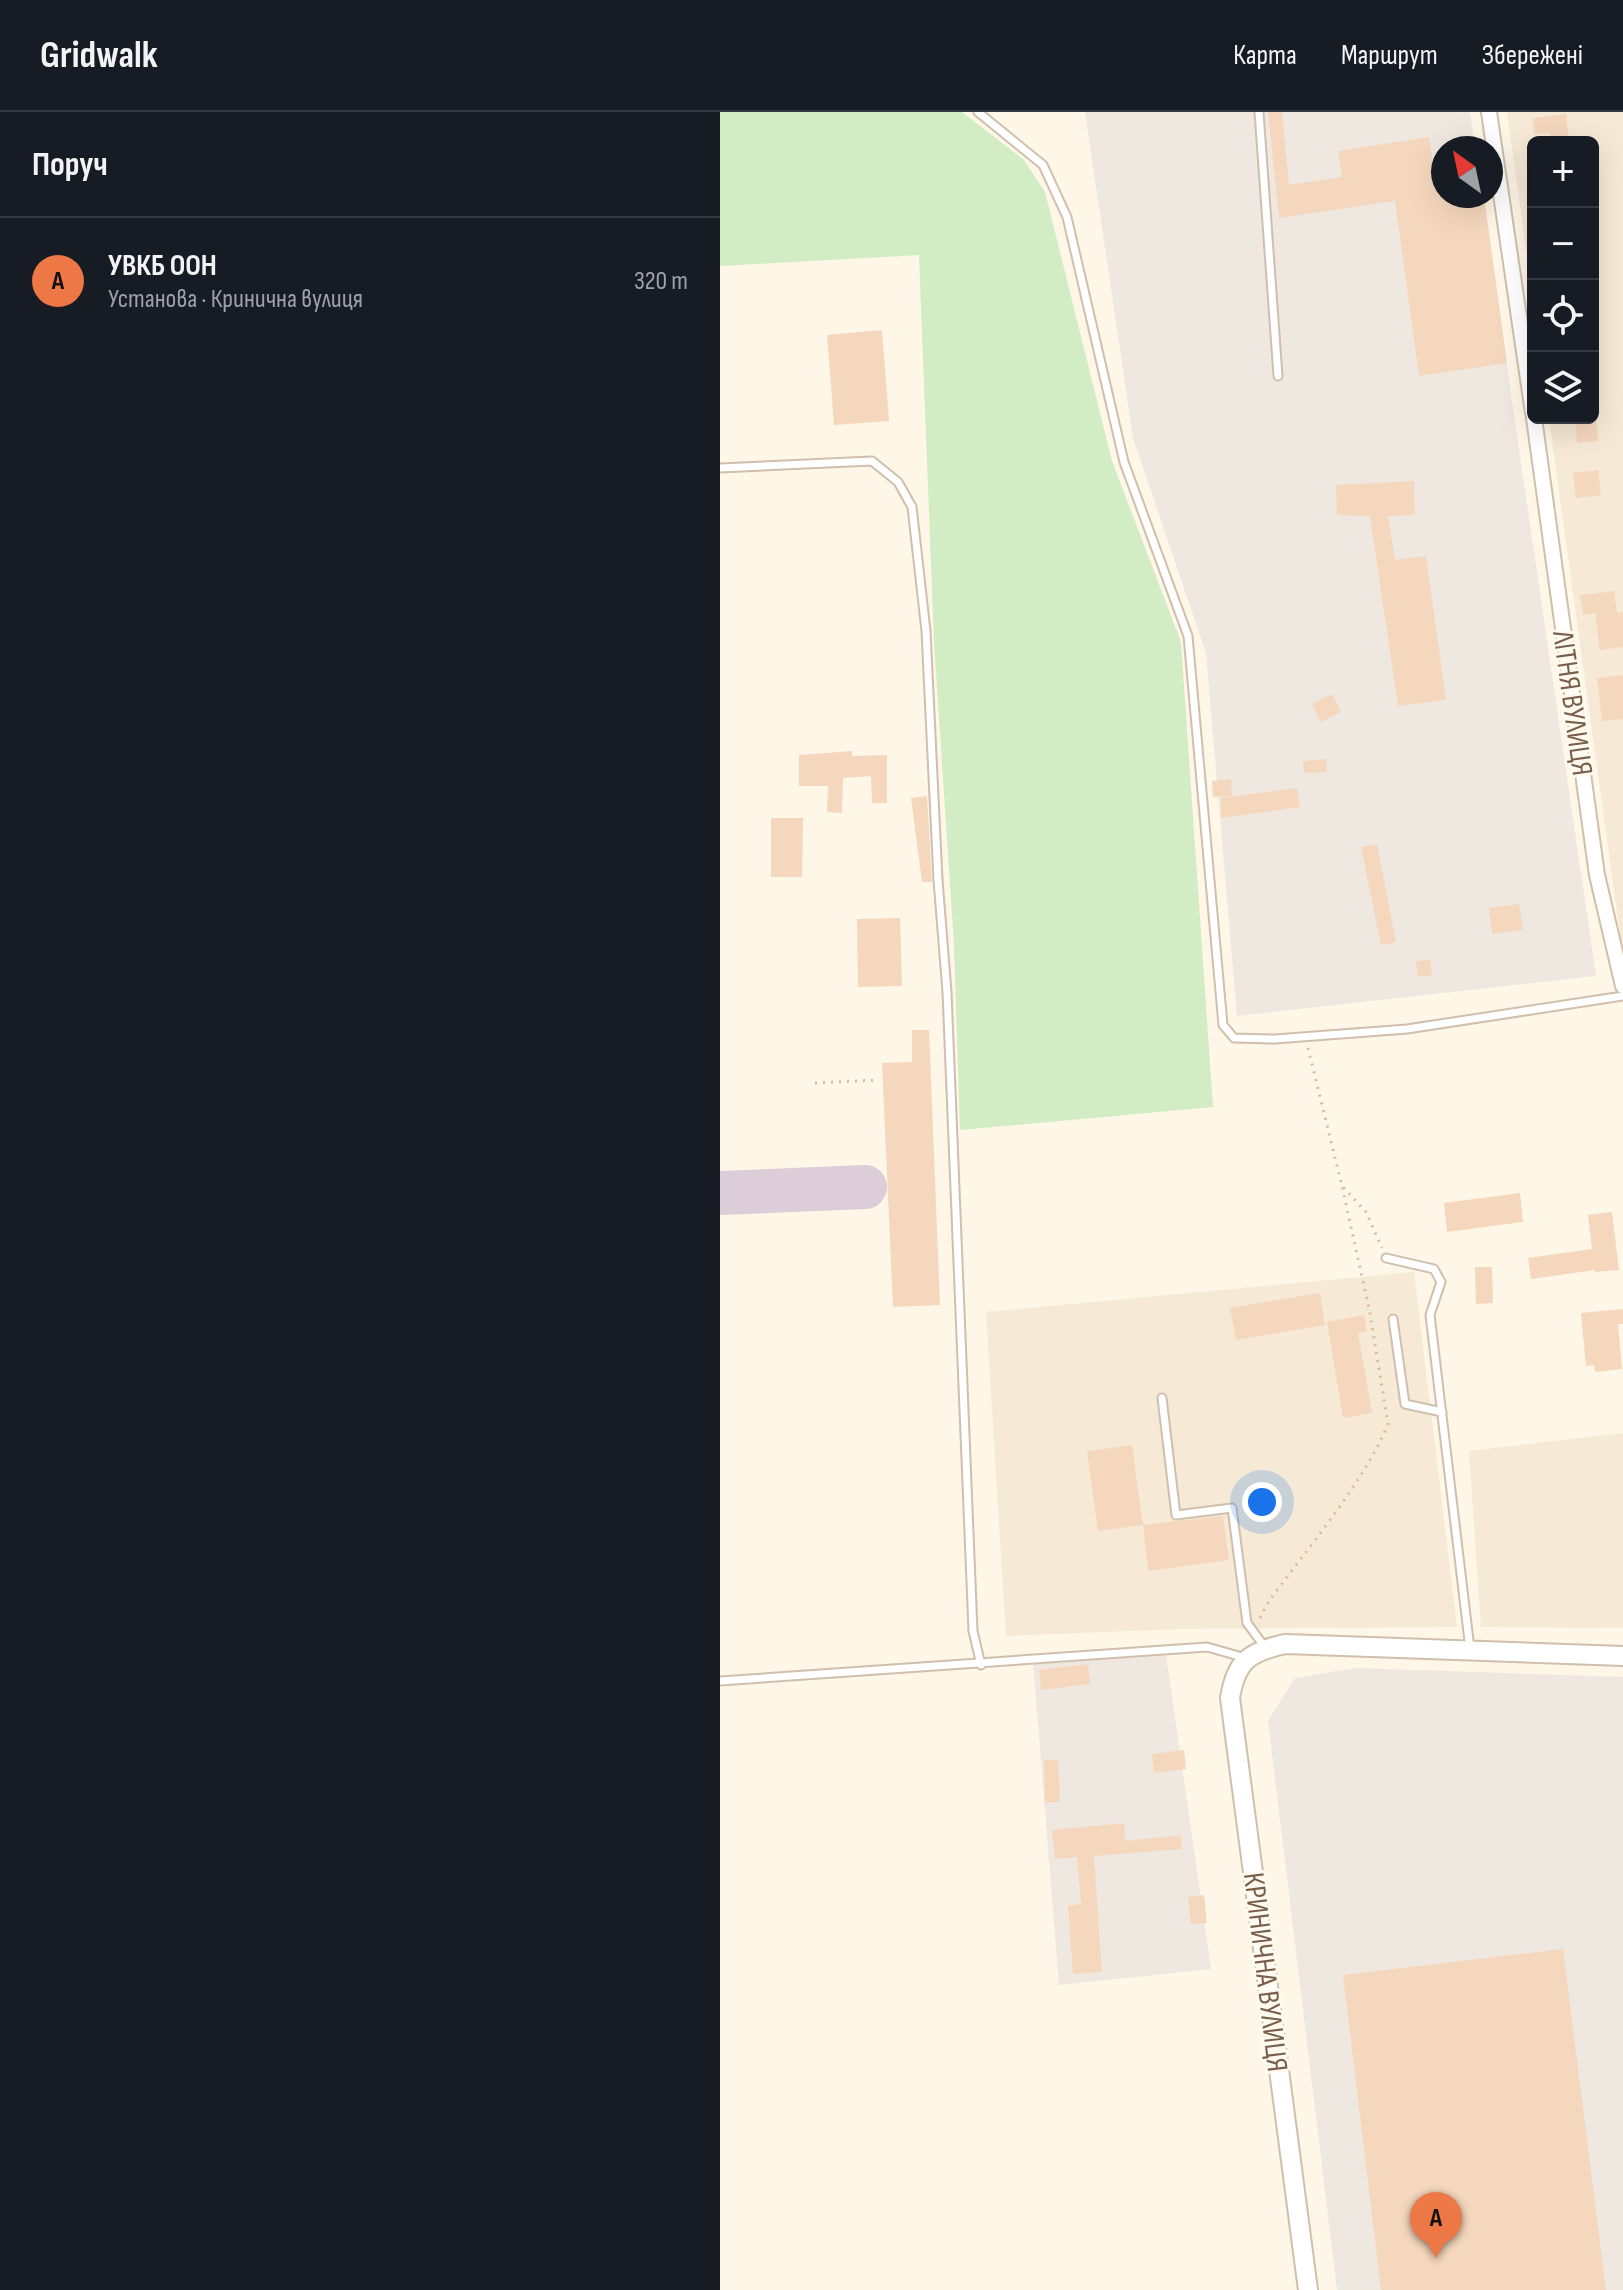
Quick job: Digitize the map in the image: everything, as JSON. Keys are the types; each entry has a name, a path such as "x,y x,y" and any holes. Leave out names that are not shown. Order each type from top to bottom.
{"street":[{"name":"ЛІТНЯ ВУЛИЦЯ","path":"1489,112 1527,375"},
{"name":"ЛІТНЯ ВУЛИЦЯ","path":"1534,424 1597,875 1623,986"},
{"path":"1248,1659 1265,1648 1285,1644 1623,1656"},
{"name":"КРИНИЧНА ВУЛИЦЯ","path":"1248,1659 1234,1674 1230,1698 1308,2290"}],"lane":[{"path":"978,112 1043,165 1067,217 1124,462 1188,636 1223,1025 1234,1038 1275,1039 1407,1029 1623,996"},
{"path":"1259,112 1278,376"},
{"path":"720,468 872,461 898,482 912,507 926,631 947,1008 973,1631 981,1665"},
{"path":"1386,1258 1434,1269 1441,1282 1430,1315 1470,1649"},
{"path":"1393,1319 1405,1404 1442,1412"},
{"path":"1162,1398 1176,1515 1232,1508 1247,1623 1265,1648"},
{"path":"720,1681 1207,1647 1248,1659"}],"path":[{"path":"1253,1631 1267,1604 1381,1441 1388,1424 1369,1308 1305,1036"},
{"path":"815,1083 876,1080"},
{"path":"1342,1186 1366,1212 1386,1258"}],"shaded area":[{"path":"1085,112 1470,112 1473,136 1431,136 1431,208 1484,208 1596,976 1237,1016 1206,653 1133,438"},
{"path":"1507,112 1623,112 1623,956 1550,424 1599,424 1599,136 1527,136 1527,257"},
{"path":"1414,1272 1457,1627 1179,1629 1006,1636 986,1312"},
{"path":"1623,1433 1623,1628 1481,1627 1469,1451"},
{"path":"1166,1655 1211,1969 1059,1985 1033,1661"},
{"path":"1357,1668 1623,1677 1623,2290 1337,2290 1268,1721 1295,1678"}],"green space":[{"path":"720,112 962,112 1024,160 1045,192 1112,461 1181,642 1213,1107 960,1130 954,945 934,642 919,255 720,266"}],"building":[{"path":"1268,112 1282,112 1289,185 1342,177 1338,151 1429,137 1431,208 1486,208 1507,363 1419,376 1395,201 1279,218"},
{"path":"1566,114 1568,136 1534,134 1533,118"},
{"path":"882,330 889,421 834,425 827,335"},
{"path":"1575,424 1597,424 1598,441 1577,443"},
{"path":"1598,470 1601,495 1576,498 1573,473"},
{"path":"1414,481 1415,515 1388,516 1395,560 1426,556 1446,700 1398,706 1370,516 1337,515 1336,485"},
{"path":"1614,591 1617,613 1623,612 1623,647 1600,650 1595,613 1583,615 1580,595"},
{"path":"1623,675 1623,719 1602,721 1597,678"},
{"path":"1332,694 1341,712 1321,722 1312,704"},
{"path":"852,751 852,756 887,755 887,803 872,803 871,776 843,778 842,813 827,812 828,786 799,786 799,755"},
{"path":"1326,759 1327,772 1304,773 1303,761"},
{"path":"1231,779 1232,796 1213,797 1212,781"},
{"path":"1297,788 1300,807 1221,818 1221,798"},
{"path":"927,796 932,882 922,882 911,798"},
{"path":"771,818 803,818 802,877 771,877"},
{"path":"1377,844 1396,942 1381,945 1361,847"},
{"path":"1519,904 1523,930 1492,934 1489,908"},
{"path":"900,918 902,986 858,987 857,919"},
{"path":"1430,960 1432,975 1418,977 1416,961"},
{"path":"912,1030 929,1030 940,1305 893,1307 882,1063 912,1062"},
{"path":"1520,1193 1523,1222 1447,1232 1444,1203"},
{"path":"1612,1212 1619,1270 1595,1270 1531,1279 1528,1258 1592,1249 1588,1215"},
{"path":"1475,1267 1492,1267 1493,1303 1476,1304"},
{"path":"1320,1293 1325,1325 1236,1340 1230,1308"},
{"path":"1623,1309 1623,1324 1618,1324 1622,1369 1595,1372 1594,1365 1586,1366 1581,1313"},
{"path":"1364,1315 1367,1331 1358,1333 1372,1413 1343,1418 1327,1322"},
{"path":"1132,1445 1143,1525 1098,1531 1087,1451"},
{"path":"1223,1516 1229,1560 1148,1571 1143,1525"},
{"path":"1088,1664 1090,1684 1041,1690 1039,1670"},
{"path":"1184,1750 1186,1769 1154,1773 1152,1754"},
{"path":"1044,1760 1058,1760 1060,1802 1045,1803"},
{"path":"1124,1823 1125,1841 1181,1835 1182,1849 1094,1856 1102,1972 1073,1974 1068,1906 1081,1904 1077,1857 1055,1859 1052,1830"},
{"path":"1204,1895 1207,1923 1191,1924 1188,1897"},
{"path":"1563,1949 1606,2290 1381,2290 1343,1975"}],"taxiway":[{"path":"720,1193 865,1187"}],"place":[{"name":"УВКБ ООН","path":"1436,2258"}]}
